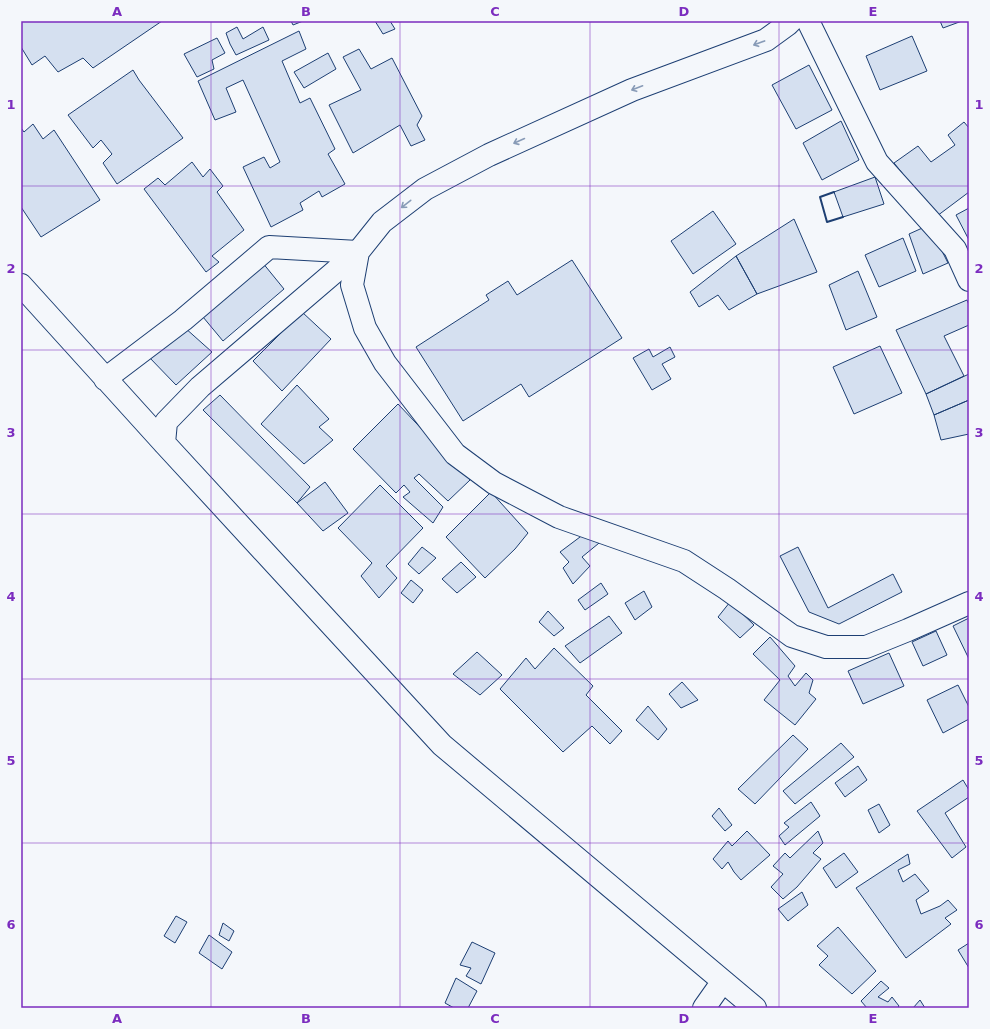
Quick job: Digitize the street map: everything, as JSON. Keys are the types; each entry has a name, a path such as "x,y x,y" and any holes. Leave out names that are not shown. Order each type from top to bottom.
{"street":[{"path":"164,443 166,422 200,387 358,252 382,222 425,189 483,158 632,90 766,40 791,21"},
{"path":"808,21 877,162 955,249 969,280"},
{"path":"106,379 183,320 269,247 358,252"},
{"path":"358,252 352,285 365,328 385,363 455,454 494,483 559,517 684,562 727,589 792,636 826,647 866,646 908,630 969,603"},
{"path":"21,285 442,745 755,1008"},
{"path":"704,1008 722,981"}],"building":[{"path":"21,21 162,21 93,68 83,58 58,72 45,56 32,65 21,47"},
{"path":"291,21 303,21 293,25"},
{"path":"375,21 390,21 395,29 383,34"},
{"path":"940,21 962,21 943,28"},
{"path":"237,27 243,39 263,27 269,40 236,55 226,33"},
{"path":"299,31 306,49 282,61 300,103 310,98 335,149 328,154 345,184 322,197 319,191 300,203 303,210 271,227 243,167 264,157 270,168 280,162 243,80 226,88 236,112 215,120 198,81"},
{"path":"912,36 927,71 880,90 866,56"},
{"path":"217,38 225,53 212,60 214,69 197,77 184,54"},
{"path":"359,49 371,69 392,58 422,116 417,125 425,140 411,146 400,125 353,153 329,105 361,90 343,57"},
{"path":"328,53 336,69 304,88 294,72"},
{"path":"809,65 832,110 796,129 772,85"},
{"path":"133,70 183,138 117,184 103,163 112,154 101,140 93,148 68,115"},
{"path":"841,121 859,160 822,180 803,143"},
{"path":"964,122 969,128 969,192 937,216 894,163 918,146 931,162 955,145 948,135"},
{"path":"33,124 43,139 54,130 100,200 41,237 21,207 21,128 24,132"},
{"path":"192,162 203,177 210,169 223,186 217,192 244,230 212,256 219,262 206,272 144,189 158,178 165,185"},
{"path":"875,177 884,204 843,217 834,192"},
{"path":"969,208 969,240 956,215"},
{"path":"713,211 736,244 693,274 671,241"},
{"path":"794,219 817,272 757,294 736,256"},
{"path":"929,225 948,263 923,274 909,234"},
{"path":"903,238 916,271 879,287 865,255"},
{"path":"736,256 757,294 729,310 718,295 699,307 690,292"},
{"path":"572,260 622,338 529,397 521,384 463,421 416,347 489,300 486,295 508,281 517,295"},
{"path":"262,262 284,289 223,341 203,317"},
{"path":"858,271 877,317 846,330 829,285"},
{"path":"967,300 969,305 969,325 944,336 964,376 926,394 896,330"},
{"path":"302,312 331,339 282,391 253,361"},
{"path":"184,327 212,352 176,385 148,356"},
{"path":"880,346 902,393 854,414 833,367"},
{"path":"670,347 675,357 662,364 671,379 652,390 633,358 649,349 653,357"},
{"path":"969,374 969,400 934,415 926,394"},
{"path":"297,385 329,419 319,427 333,440 304,464 261,424"},
{"path":"220,395 310,487 297,503 203,410"},
{"path":"969,400 969,434 941,440 934,415"},
{"path":"398,404 470,480 448,501 419,474 414,478 443,507 433,523 403,497 410,492 404,485 396,493 353,449"},
{"path":"325,482 348,513 323,531 297,503"},
{"path":"380,485 423,528 386,566 397,578 379,598 361,576 372,563 338,528"},
{"path":"491,492 528,533 515,549 485,578 446,537"},
{"path":"592,528 604,539 582,557 590,566 573,584 563,568 569,562 560,552"},
{"path":"422,547 436,558 419,574 408,564"},
{"path":"798,547 828,608 893,574 902,592 839,624 809,612 780,556"},
{"path":"461,562 476,577 457,593 442,579"},
{"path":"411,580 423,590 413,603 401,593"},
{"path":"601,583 608,594 585,610 578,600"},
{"path":"644,591 652,607 635,620 625,603"},
{"path":"730,602 754,625 740,638 718,617"},
{"path":"548,611 564,628 554,636 539,622"},
{"path":"609,616 622,633 580,663 565,646"},
{"path":"969,618 969,659 953,626"},
{"path":"936,631 947,655 923,666 912,642"},
{"path":"770,637 795,666 788,676 795,686 806,673 813,680 809,693 816,699 795,725 764,700 780,680 753,654"},
{"path":"554,648 593,686 586,695 622,731 610,744 592,726 563,752 500,689 526,658 535,669"},
{"path":"477,652 502,675 480,695 453,674"},
{"path":"889,653 904,686 863,704 848,671"},
{"path":"682,682 698,700 681,708 669,694"},
{"path":"958,685 969,707 969,719 943,733 927,700"},
{"path":"648,706 667,729 658,740 636,720"},
{"path":"793,735 808,749 755,804 738,789"},
{"path":"841,743 854,757 795,804 783,791"},
{"path":"858,766 867,780 845,797 835,783"},
{"path":"963,780 969,790 969,797 945,813 966,847 952,858 917,811"},
{"path":"811,802 820,816 785,845 779,836 789,827 784,823"},
{"path":"879,804 890,825 879,833 868,810"},
{"path":"719,808 732,825 725,831 712,816"},
{"path":"747,831 770,855 741,880 728,862 722,869 713,859 728,841 732,846"},
{"path":"818,831 823,843 813,853 821,859 797,887 783,899 771,887 783,874 773,866 785,853 790,858"},
{"path":"844,853 858,872 836,888 823,868"},
{"path":"908,854 910,864 898,870 903,882 915,874 929,891 916,900 921,914 940,906 948,900 957,910 945,918 951,924 906,958 856,888"},
{"path":"802,892 808,905 788,921 778,909"},
{"path":"176,916 187,922 175,943 164,936"},
{"path":"223,923 234,931 229,941 219,935"},
{"path":"838,927 876,971 852,994 819,965 828,956 817,946"},
{"path":"209,935 232,952 222,969 199,953"},
{"path":"472,942 495,953 481,984 466,976 471,968 460,965"},
{"path":"969,943 969,968 958,950"},
{"path":"456,978 477,991 468,1008 454,1008 445,1003"},
{"path":"881,981 889,988 878,997 888,1002 892,997 899,1006 897,1008 867,1008 861,1001"},
{"path":"920,1000 925,1008 913,1008"}],"wall":[{"path":"834,192 820,197 827,222 843,217"}]}
